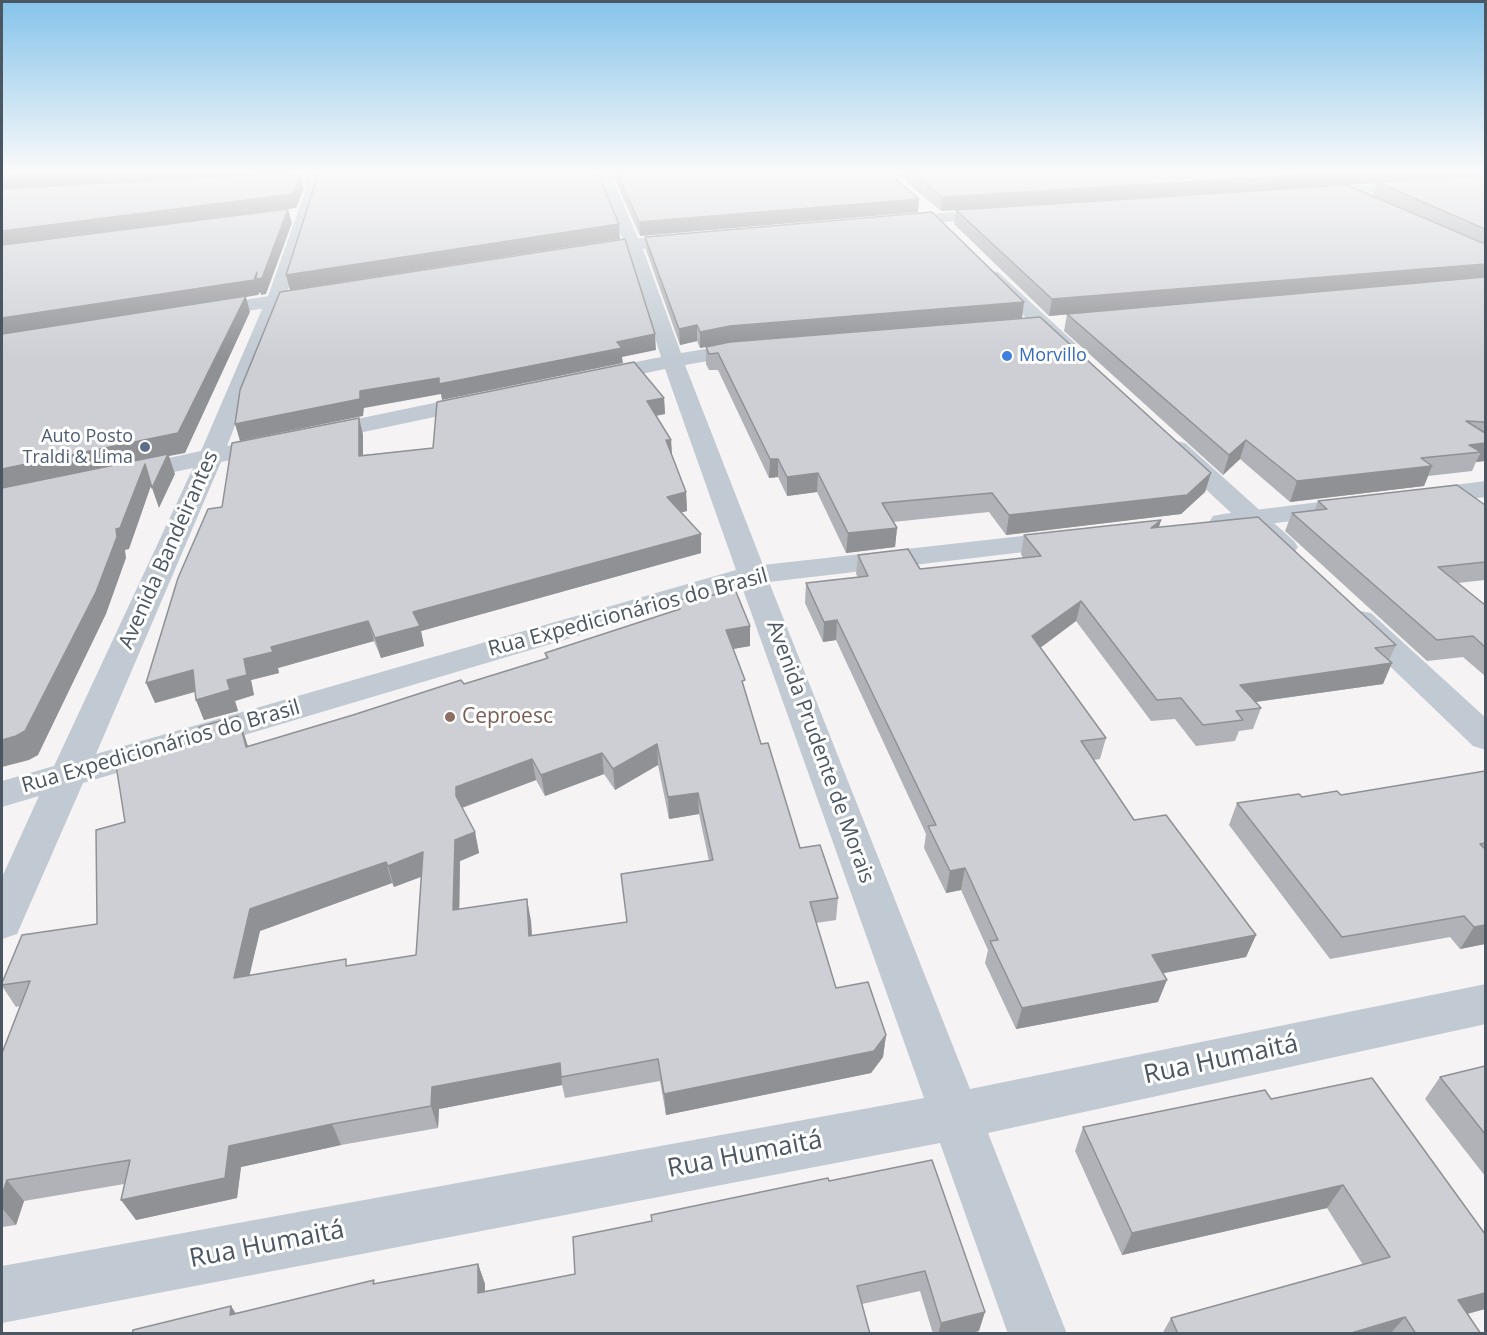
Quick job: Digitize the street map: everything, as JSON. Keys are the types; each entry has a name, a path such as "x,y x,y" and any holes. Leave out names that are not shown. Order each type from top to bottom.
{"street":[{"name":"Avenida Bandeirantes","path":"2,922 211,456 275,301 291,233"},
{"name":"Avenida Prudente de Morais","path":"628,233 752,575 1038,1334"},
{"path":"563,255 632,244 703,238"},
{"path":"981,264 1087,364"},
{"path":"184,315 332,292"},
{"path":"1020,326 1068,322"},
{"path":"569,382 730,350 765,347"},
{"path":"106,478 500,396"},
{"path":"1164,436 1305,567"},
{"path":"1195,525 1485,489"},
{"name":"Rua Expedicionários do Brasil","path":"2,794 752,575 1090,537"},
{"path":"1339,600 1485,738"},
{"name":"Rua Humaitá","path":"2,1295 955,1116 1485,1004"}],"building":[{"path":"95,233 279,233 262,278 256,279 257,272 254,280 2,318 2,245"},
{"path":"299,233 558,233 286,275"},
{"path":"687,233 954,233 1024,302 730,326 700,332 697,325 679,329 645,237"},
{"path":"981,233 1460,233 1485,244 1485,264 1052,299"},
{"path":"625,239 655,334 617,342 622,348 439,384 439,378 360,391 360,399 235,424 240,390 280,292"},
{"path":"1485,277 1485,422 1466,421 1485,433 1485,443 1469,445 1481,452 1421,458 1432,466 1297,481 1246,440 1229,455 1067,314"},
{"path":"246,296 178,433 2,469 2,334"},
{"path":"1040,317 1211,473 1187,495 1009,515 992,493 882,503 897,528 848,533 818,473 787,477 778,459 770,459 718,353 709,354 706,347 730,342"},
{"path":"634,362 664,398 647,401 671,440 666,440 686,492 667,497 701,534 413,612 420,626 375,638 368,621 271,647 273,652 244,659 247,675 227,680 230,690 196,700 193,670 146,683 178,578 208,509 222,507 232,443 359,418 359,456 433,448 437,402"},
{"path":"168,454 152,488 145,464 120,528 116,529 117,537 96,592 25,731 2,740 2,488"},
{"path":"1457,485 1485,505 1485,562 1438,567 1485,605 1485,647 1473,636 1437,640 1292,513 1327,509 1318,501"},
{"path":"1258,517 1396,645 1375,648 1392,663 1240,685 1261,708 1236,711 1243,720 1203,725 1181,698 1157,700 1081,601 1032,636 1106,738 1081,741 1134,820 1166,815 1256,935 1152,955 1167,980 1022,1008 990,941 998,940 965,868 950,871 928,826 936,825 837,620 824,622 806,583 868,576 858,555 908,549 920,569 1041,556 1024,535 1161,520 1151,528"},
{"path":"736,592 750,626 726,630 745,680 742,681 761,744 768,743 800,848 820,845 838,898 810,902 836,988 868,982 886,1035 874,1051 664,1094 658,1059 561,1077 560,1063 432,1087 431,1106 229,1146 225,1178 121,1200 130,1160 7,1180 2,1195 2,1053 30,981 2,985 2,983 22,935 97,924 96,830 125,822 116,765 200,739 199,727 238,716 246,747 461,680 464,684 548,658 545,653 680,609 677,600","holes":["657,744 668,797 698,793 713,860 621,874 627,922 529,936 527,899 453,910 455,840 475,832 456,796 456,787 532,759 541,775 602,753 613,769","423,852 416,955 346,966 346,959 234,978 250,909 386,862 388,866"]},
{"path":"1485,771 1485,843 1480,844 1485,849 1485,925 1474,927 1464,916 1342,937 1237,803 1337,791 1341,795"},
{"path":"1485,1066 1485,1134 1440,1077"},
{"path":"1372,1078 1485,1234 1485,1293 1458,1300 1481,1334 1416,1334 1405,1317 1348,1334 1178,1334 1171,1318 1390,1257 1343,1185 1132,1233 1083,1127 1265,1090 1271,1099"},
{"path":"932,1160 985,1312 941,1323 925,1271 857,1286 870,1334 132,1334 133,1330 231,1306 230,1315 374,1280 373,1284 478,1264 478,1293 575,1274 573,1237 652,1221 651,1215 828,1178 829,1181"}],"place":[{"name":"Morvillo","path":"1007,356"},
{"name":"Auto Posto Traldi & Lima","path":"145,447"},
{"name":"Ceproesc","path":"450,717"}]}
